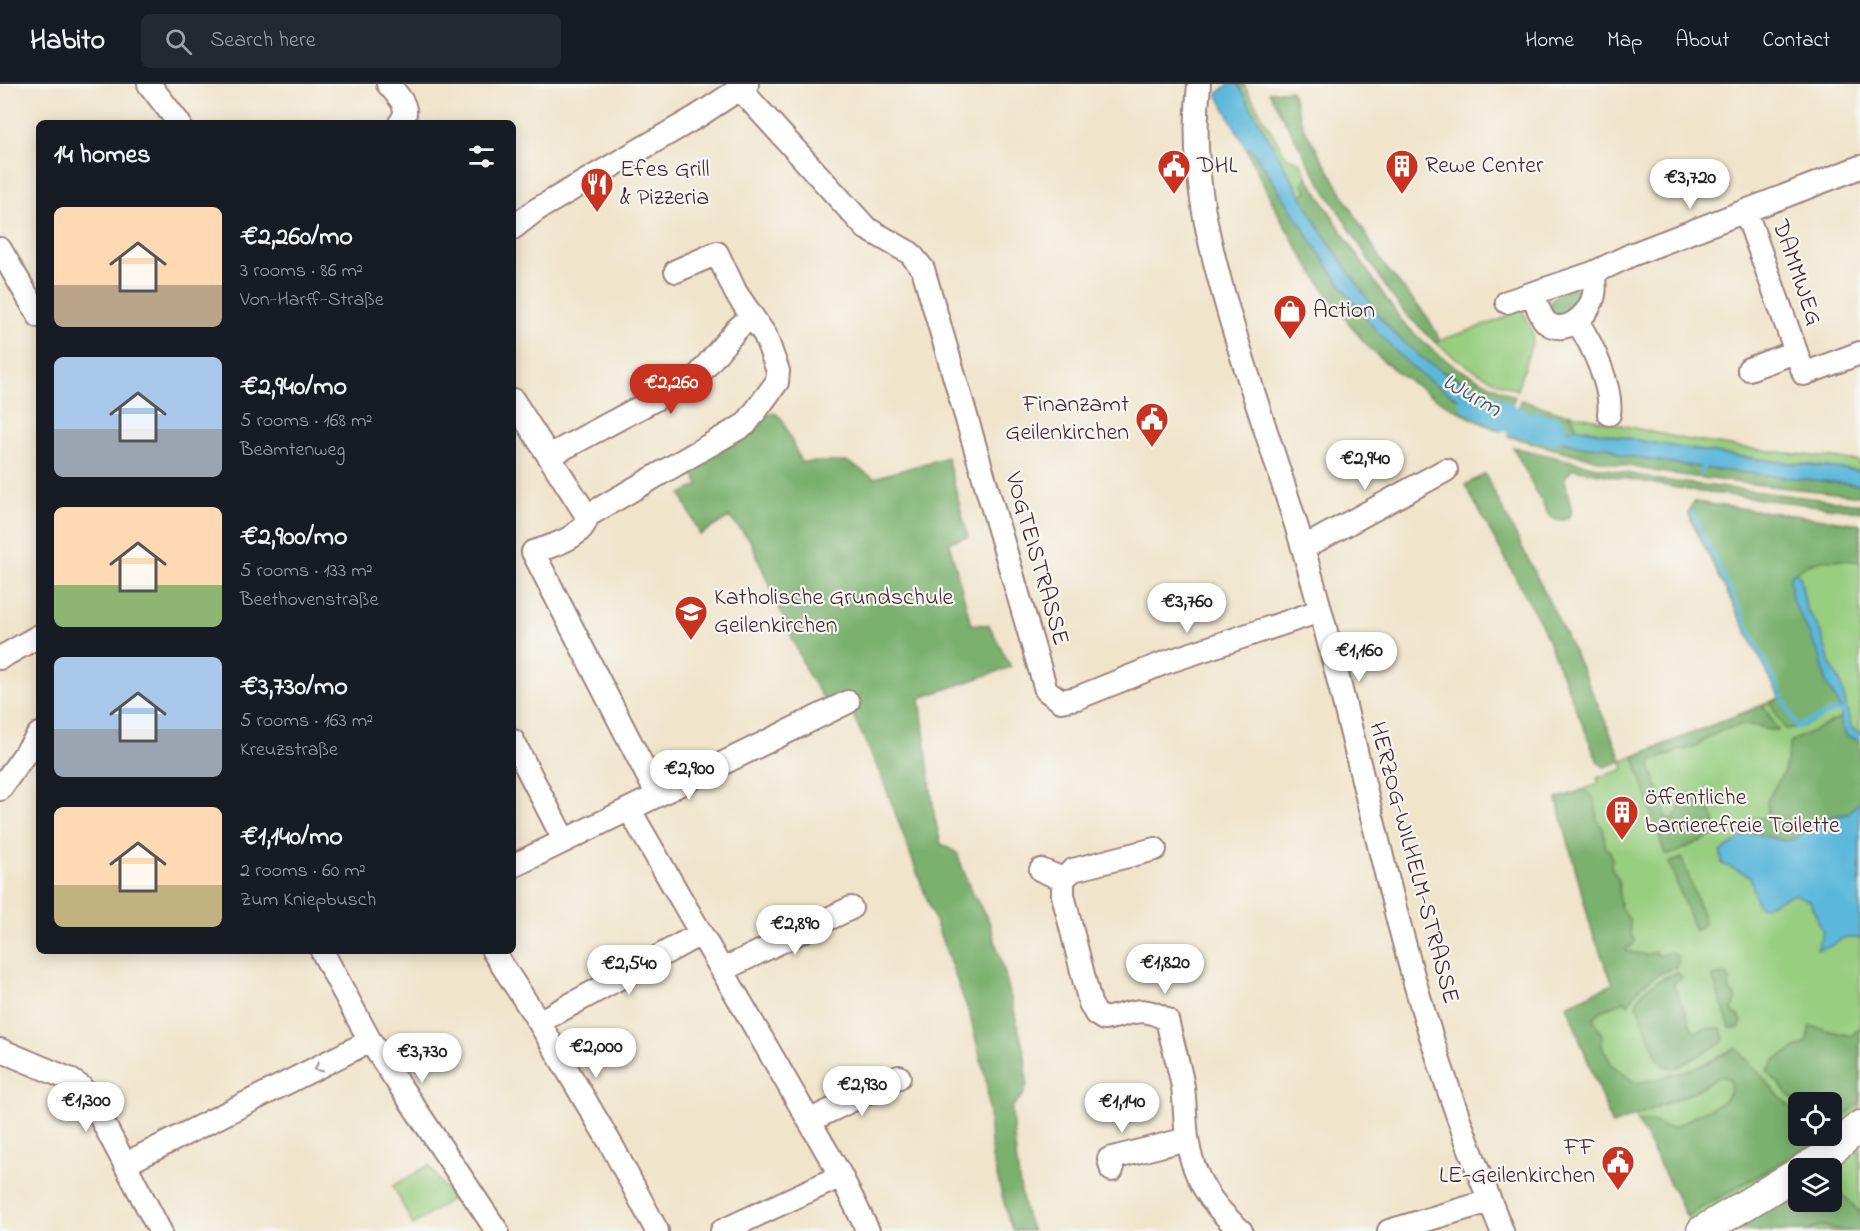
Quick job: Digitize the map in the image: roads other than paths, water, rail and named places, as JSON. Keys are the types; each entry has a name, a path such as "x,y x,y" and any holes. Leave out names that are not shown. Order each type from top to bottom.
{"main road":[{"path":"1821,1158 1860,1126"},
{"path":"1702,1231 1788,1179"}],"street":[{"path":"149,84 177,120"},
{"path":"388,84 402,101 406,110 406,117 403,120"},
{"name":"HERZOG-WILHELM-STRASSE","path":"1199,84 1196,139 1204,222 1226,303 1303,548 1420,1001 1461,1124 1502,1231"},
{"path":"516,226 536,210 744,87"},
{"name":"VOGTEISTRASSE","path":"744,87 762,112 866,228 910,253 923,268 1046,690 1051,696 1061,700 1077,698 1177,659 1320,611"},
{"path":"1507,302 1593,273 1631,255 1860,166"},
{"name":"DAMMWEG","path":"1746,212 1804,374 1860,353"},
{"path":"0,249 36,311"},
{"path":"587,516 746,424 777,382 778,377 765,335 736,293 717,253 676,271"},
{"path":"1533,293 1547,323 1557,327 1577,322 1592,301 1595,284 1593,273"},
{"path":"549,456 697,377 736,330 752,316"},
{"path":"1577,322 1594,350 1611,403 1610,414"},
{"name":"DAMMWEG","path":"1749,369 1795,352"},
{"path":"516,405 587,516 586,524 579,531 555,545 523,555 657,794"},
{"path":"1303,548 1446,470"},
{"path":"0,658 36,638"},
{"path":"516,864 848,702"},
{"path":"0,789 36,738"},
{"path":"516,747 564,840"},
{"path":"628,809 841,1176 867,1231"},
{"path":"1155,849 1073,870 1063,879 1062,891 1090,1003 1096,1014 1104,1019 1140,1010 1152,1011 1167,1020 1183,1086 1187,1138 1193,1165 1207,1194 1221,1213 1241,1231"},
{"path":"1041,870 1063,879"},
{"path":"722,970 851,908"},
{"path":"539,1022 700,934"},
{"path":"331,954 370,1041 497,1231"},
{"path":"495,954 539,1022 612,1146 657,1231"},
{"path":"125,1164 370,1041"},
{"path":"0,1050 69,1079 81,1087 94,1105 160,1231"},
{"path":"809,1121 899,1077"},
{"path":"1112,1170 1109,1159 1187,1138"},
{"path":"722,1231 841,1176"},
{"path":"1389,1231 1490,1201"}],"water":[{"path":"1229,84 1238,84 1320,229 1380,318 1404,343 1426,361 1449,376 1474,387 1483,399 1508,412 1505,421 1443,390 1420,374 1367,319 1328,266 1258,158 1252,150 1246,148 1217,94"},
{"path":"1516,416 1569,430 1576,427 1717,454 1860,471 1860,485 1711,469 1620,455 1610,447 1585,447 1513,426"},
{"path":"1795,572 1800,576 1806,608 1820,630 1830,663 1841,684 1851,727 1860,733 1860,740 1847,736 1841,724 1841,709 1826,683 1821,658 1792,599 1790,576"},
{"path":"1860,802 1860,938 1843,938 1831,946 1817,949 1823,932 1810,901 1794,894 1761,907 1757,904 1750,876 1722,864 1721,852 1742,837 1753,833 1785,841 1794,839 1825,818 1847,814"}],"waterway":[{"name":"Wurm","path":"1473,400 1516,422 1553,430"},
{"path":"1701,474 1704,462"},
{"path":"1692,513 1797,727 1837,710 1841,712"}],"place":[{"name":"DHL","path":"1174,195"},
{"name":"Rewe Center","path":"1402,195"},
{"name":"Efes Grill & Pizzeria","path":"597,213"},
{"name":"Action","path":"1290,340"},
{"name":"Finanzamt Geilenkirchen","path":"1152,448"},
{"name":"Katholische Grundschule Geilenkirchen","path":"691,641"},
{"name":"öffentliche barrierefreie Toilette","path":"1622,841"},
{"name":"FF LE-Geilenkirchen","path":"1618,1191"}]}
